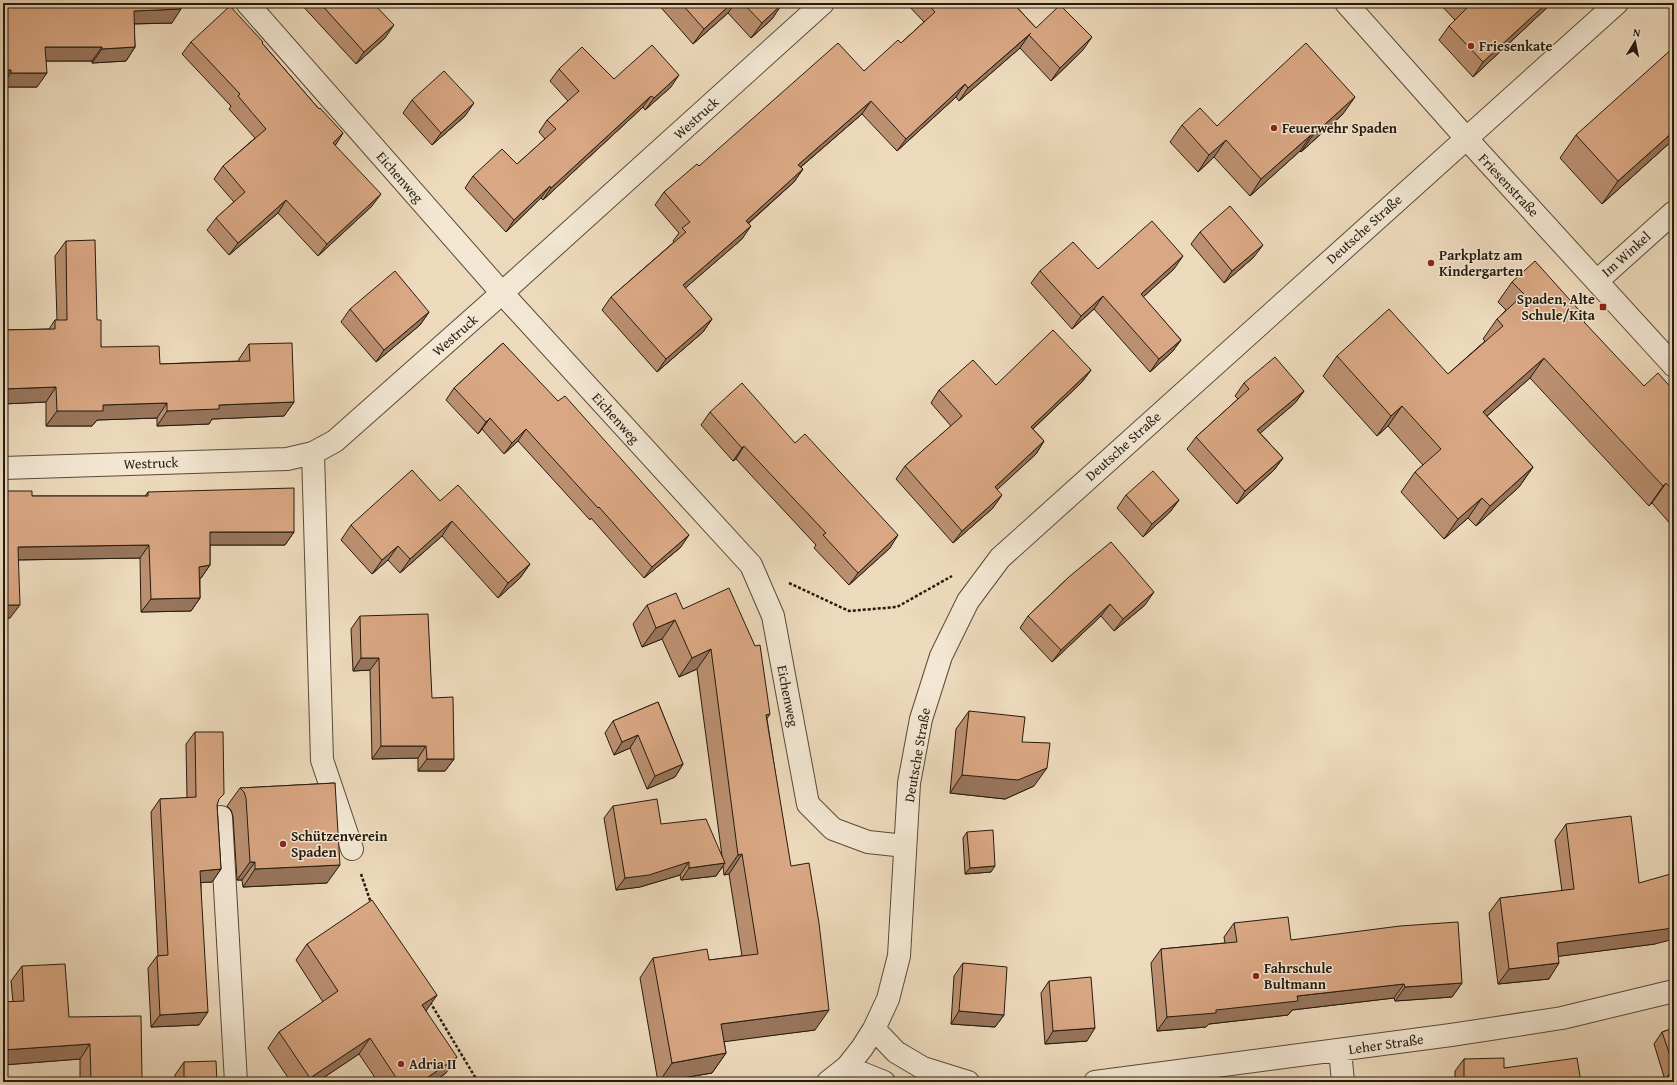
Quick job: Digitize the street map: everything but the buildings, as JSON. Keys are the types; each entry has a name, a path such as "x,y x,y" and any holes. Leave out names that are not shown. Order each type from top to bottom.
{"street":[{"name":"Eichenweg","path":"247,3 502,293 751,565 773,616 808,804 833,829 868,842 905,846"},
{"name":"Westruck","path":"3,468 287,459 313,453 335,441 502,293 823,3"},
{"name":"Friesenstraße","path":"1346,3 1466,138 1674,366"},
{"name":"Deutsche Straße","path":"874,1029 888,999 899,956 909,783 921,718 939,663 968,601 1000,558 1617,3"},
{"name":"Im Winkel","path":"1597,281 1674,212"},
{"path":"313,453 322,760 352,849"},
{"path":"221,817 236,1082"},
{"name":"Leher Straße","path":"1096,1082 1340,1050 1562,1018 1674,991"},
{"path":"828,1082 847,1067 874,1029 896,1052 923,1068 968,1082"},
{"path":"1340,1050 1343,1082"},
{"path":"847,1067 884,1082"}],"path":[{"path":"751,565 849,611 897,607 957,574"},
{"path":"352,849 372,908"},
{"path":"429,1002 478,1082"}],"place":[{"name":"Friesenkate","path":"1471,46"},
{"name":"Feuerwehr Spaden","path":"1274,128"},
{"name":"Parkplatz am Kindergarten","path":"1431,263"},
{"name":"Spaden, Alte Schule/Kita","path":"1603,307"},
{"name":"Schützenverein Spaden","path":"283,844"},
{"name":"Fahrschule Bultmann","path":"1256,976"},
{"name":"Adria II","path":"401,1064"}]}
